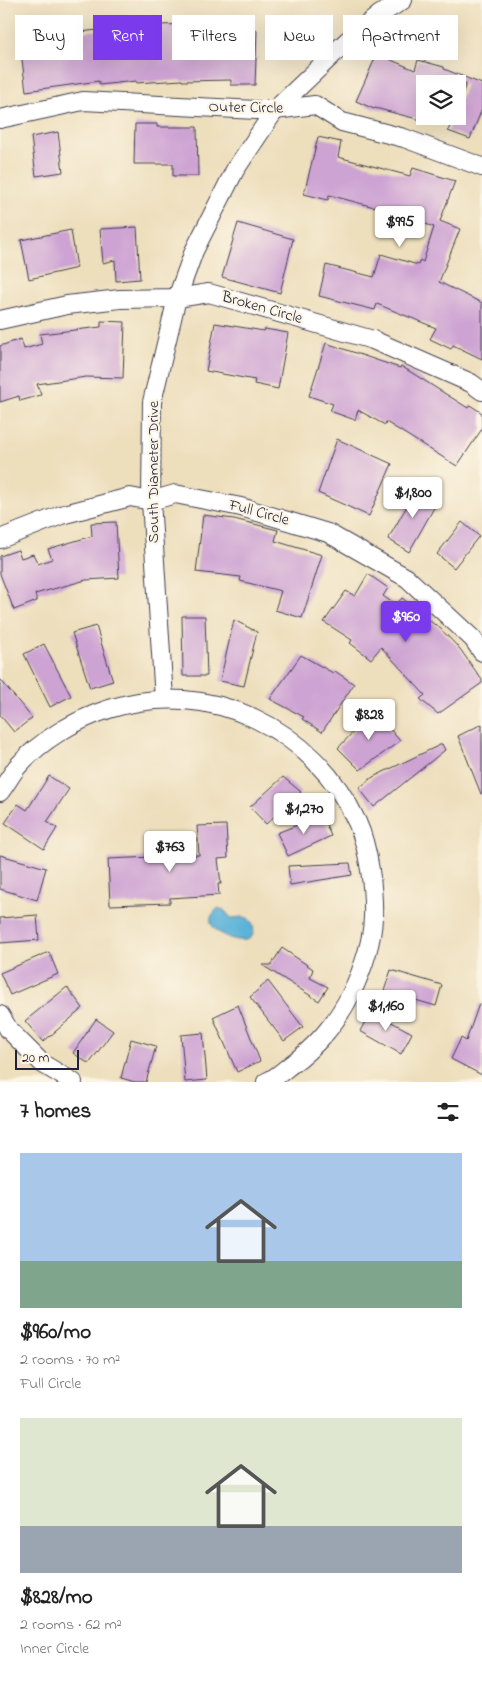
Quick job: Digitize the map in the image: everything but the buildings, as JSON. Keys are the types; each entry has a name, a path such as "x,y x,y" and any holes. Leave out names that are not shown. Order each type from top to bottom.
{"street":[{"name":"South Diameter Drive","path":"164,699 151,501 152,402 177,298 194,250 236,170 275,110 347,41 403,0"},
{"name":"Outer Circle","path":"0,119 83,101 275,110 315,105 342,122 404,138 482,167"},
{"name":"Broken Circle","path":"0,320 76,304 120,299 177,298 209,294 373,340 471,383 482,391"},
{"name":"Full Circle","path":"0,539 61,515 130,497 151,501 175,494 241,507 328,533 407,578 473,639 482,652"},
{"path":"0,792 18,767 53,736 88,716 125,704 164,699 196,701 227,707 257,718 299,745 333,780 358,823 371,870 373,919 363,968 342,1012 310,1051 266,1082"},
{"path":"0,1016 9,1030 43,1064 73,1082"}],"water":[{"path":"218,908 224,910 231,918 248,918 252,923 253,933 250,938 243,940 234,939 217,931 212,925 211,918"}]}
